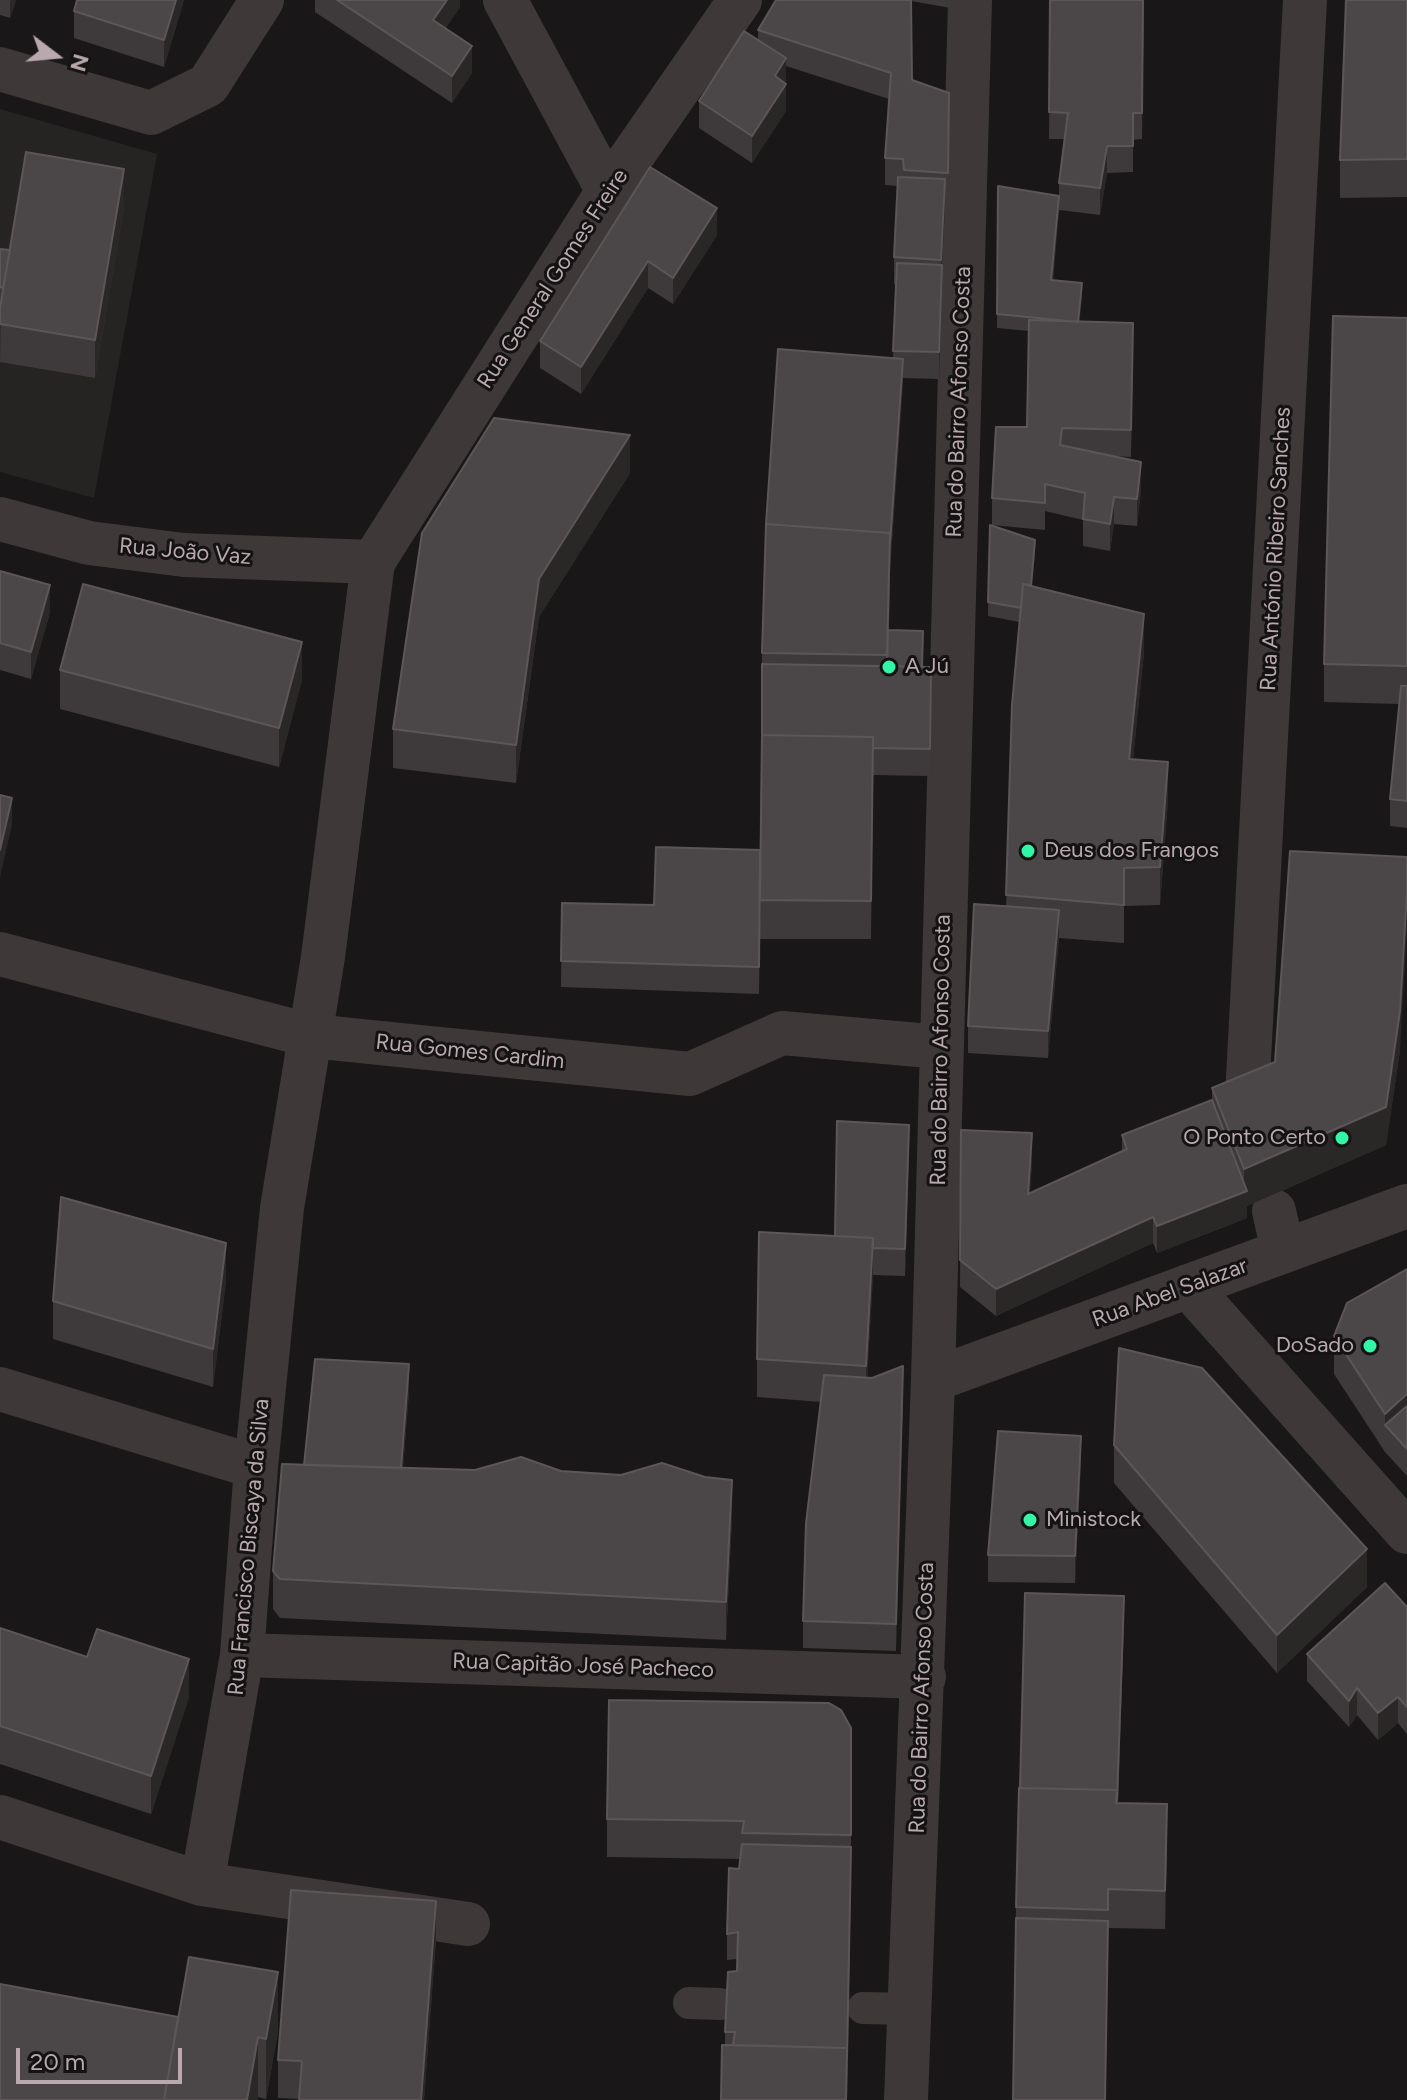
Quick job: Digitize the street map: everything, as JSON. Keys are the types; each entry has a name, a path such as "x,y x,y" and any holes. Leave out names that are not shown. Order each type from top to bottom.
{"street":[{"path":"0,69 151,113 208,85 262,0"},
{"path":"505,0 608,191"},
{"name":"Rua General Gomes Freire","path":"373,562 608,191 740,0"},
{"name":"Rua do Bairro Afonso Costa","path":"906,2100 924,1677 970,0"},
{"name":"Rua António Ribeiro Sanches","path":"1247,1097 1305,0"},
{"name":"Rua João Vaz","path":"0,519 89,543 184,555 373,562"},
{"name":"Rua Francisco Biscaya da Silva","path":"202,1884 242,1655 256,1467 282,1208 312,1036 373,562"},
{"name":"Rua Gomes Cardim","path":"0,954 312,1036 690,1074 782,1033 941,1047"},
{"name":"Rua Abel Salazar","path":"933,1380 1188,1286 1278,1231 1407,1206"},
{"path":"1188,1286 1407,1532"},
{"path":"0,1389 256,1467"},
{"name":"Rua Capitão José Pacheco","path":"242,1655 924,1677"},
{"path":"0,1817 202,1884 468,1924"}],"lane":[{"path":"863,2008 909,2009"}],"shaded area":[{"path":"0,109 157,154 94,498 0,472"}],"building":[{"path":"77,0 176,0 164,40 74,11"},
{"path":"337,0 447,0 433,20 472,46 452,76"},
{"path":"776,0 911,0 912,80 949,93 948,173 904,170 903,159 885,158 891,73 758,30"},
{"path":"1050,0 1143,0 1142,113 1133,113 1133,146 1107,146 1100,188 1059,183 1068,113 1049,112"},
{"path":"1346,0 1407,0 1407,159 1340,160"},
{"path":"744,31 786,58 775,76 786,84 752,136 699,101"},
{"path":"26,152 124,169 95,340 0,324"},
{"path":"650,167 717,208 673,278 648,261 581,367 540,341"},
{"path":"898,177 945,179 941,260 894,257"},
{"path":"998,186 1059,196 1051,280 1082,283 1078,322 997,314"},
{"path":"0,249 10,250 3,288 0,287"},
{"path":"897,263 942,265 939,352 893,351"},
{"path":"1333,316 1407,318 1407,666 1324,664"},
{"path":"1029,320 1133,323 1131,430 1062,428 1060,445 1141,462 1137,499 1114,497 1110,524 1083,519 1085,493 1045,484 1045,503 992,498 996,427 1027,427"},
{"path":"778,349 903,359 890,544 890,533 766,524"},
{"path":"494,418 630,435 539,579 516,745 393,729 422,533"},
{"path":"766,524 890,533 887,655 762,653"},
{"path":"990,525 1035,540 1031,585 1023,584 1021,608 988,602"},
{"path":"0,571 50,585 31,652 0,643"},
{"path":"83,584 302,642 279,728 60,670"},
{"path":"1023,584 1144,614 1129,759 1168,762 1160,867 1124,868 1124,905 1006,895 1012,705"},
{"path":"888,630 923,631 922,667 887,666"},
{"path":"762,664 931,667 930,749 873,748 873,737 762,735"},
{"path":"1401,686 1407,686 1407,801 1390,799"},
{"path":"762,735 873,737 871,901 760,900"},
{"path":"0,795 12,798 0,850"},
{"path":"656,847 760,850 759,967 561,961 562,903 654,905"},
{"path":"1290,851 1407,857 1400,1011 1386,1107 1244,1169 1212,1088 1275,1062"},
{"path":"974,904 1059,910 1048,1031 968,1026"},
{"path":"1212,1100 1247,1191 1157,1226 1153,1217 996,1289 960,1260 961,1130 1032,1133 1028,1194 1127,1149 1122,1135"},
{"path":"837,1121 909,1125 905,1249 873,1248 873,1238 835,1236"},
{"path":"61,1197 226,1243 213,1349 53,1301"},
{"path":"759,1232 873,1238 866,1366 757,1359"},
{"path":"1407,1269 1407,1394 1385,1414 1334,1336 1347,1303"},
{"path":"1119,1348 1202,1368 1367,1549 1277,1635 1114,1445"},
{"path":"315,1359 409,1364 401,1468 304,1465"},
{"path":"903,1366 896,1624 803,1621 806,1523 824,1375 872,1378"},
{"path":"1407,1406 1407,1449 1385,1425"},
{"path":"998,1431 1081,1436 1075,1556 988,1555"},
{"path":"521,1457 561,1471 621,1475 662,1463 705,1477 732,1480 726,1602 280,1579 273,1571 282,1464 475,1470"},
{"path":"1385,1583 1407,1607 1407,1707 1398,1697 1378,1713 1357,1688 1349,1701 1307,1654"},
{"path":"1025,1593 1124,1596 1117,1801 1117,1790 1020,1788"},
{"path":"0,1628 87,1657 97,1629 189,1659 151,1776 0,1726"},
{"path":"609,1700 829,1703 841,1710 851,1728 851,1835 742,1833 744,1821 607,1819"},
{"path":"1019,1788 1117,1790 1116,1803 1167,1804 1165,1891 1108,1889 1108,1910 1016,1907"},
{"path":"742,1844 851,1847 847,2059 847,2048 733,2045 735,2032 725,2032 728,1972 737,1971 738,1932 727,1934 729,1868 739,1869"},
{"path":"291,1890 436,1901 421,2100 299,2100 302,2061 278,2060"},
{"path":"1016,1918 1108,1921 1105,2100 1013,2100"},
{"path":"189,1957 278,1972 266,2039 258,2037 247,2100 164,2100"},
{"path":"0,1984 178,2017 164,2100 0,2100"},
{"path":"722,2045 847,2048 846,2100 721,2100"}],"place":[{"name":"A Jú","path":"889,667"},
{"name":"Deus dos Frangos","path":"1028,851"},
{"name":"O Ponto Certo","path":"1342,1138"},
{"name":"DoSado","path":"1370,1346"},
{"name":"Ministock","path":"1030,1520"}]}
